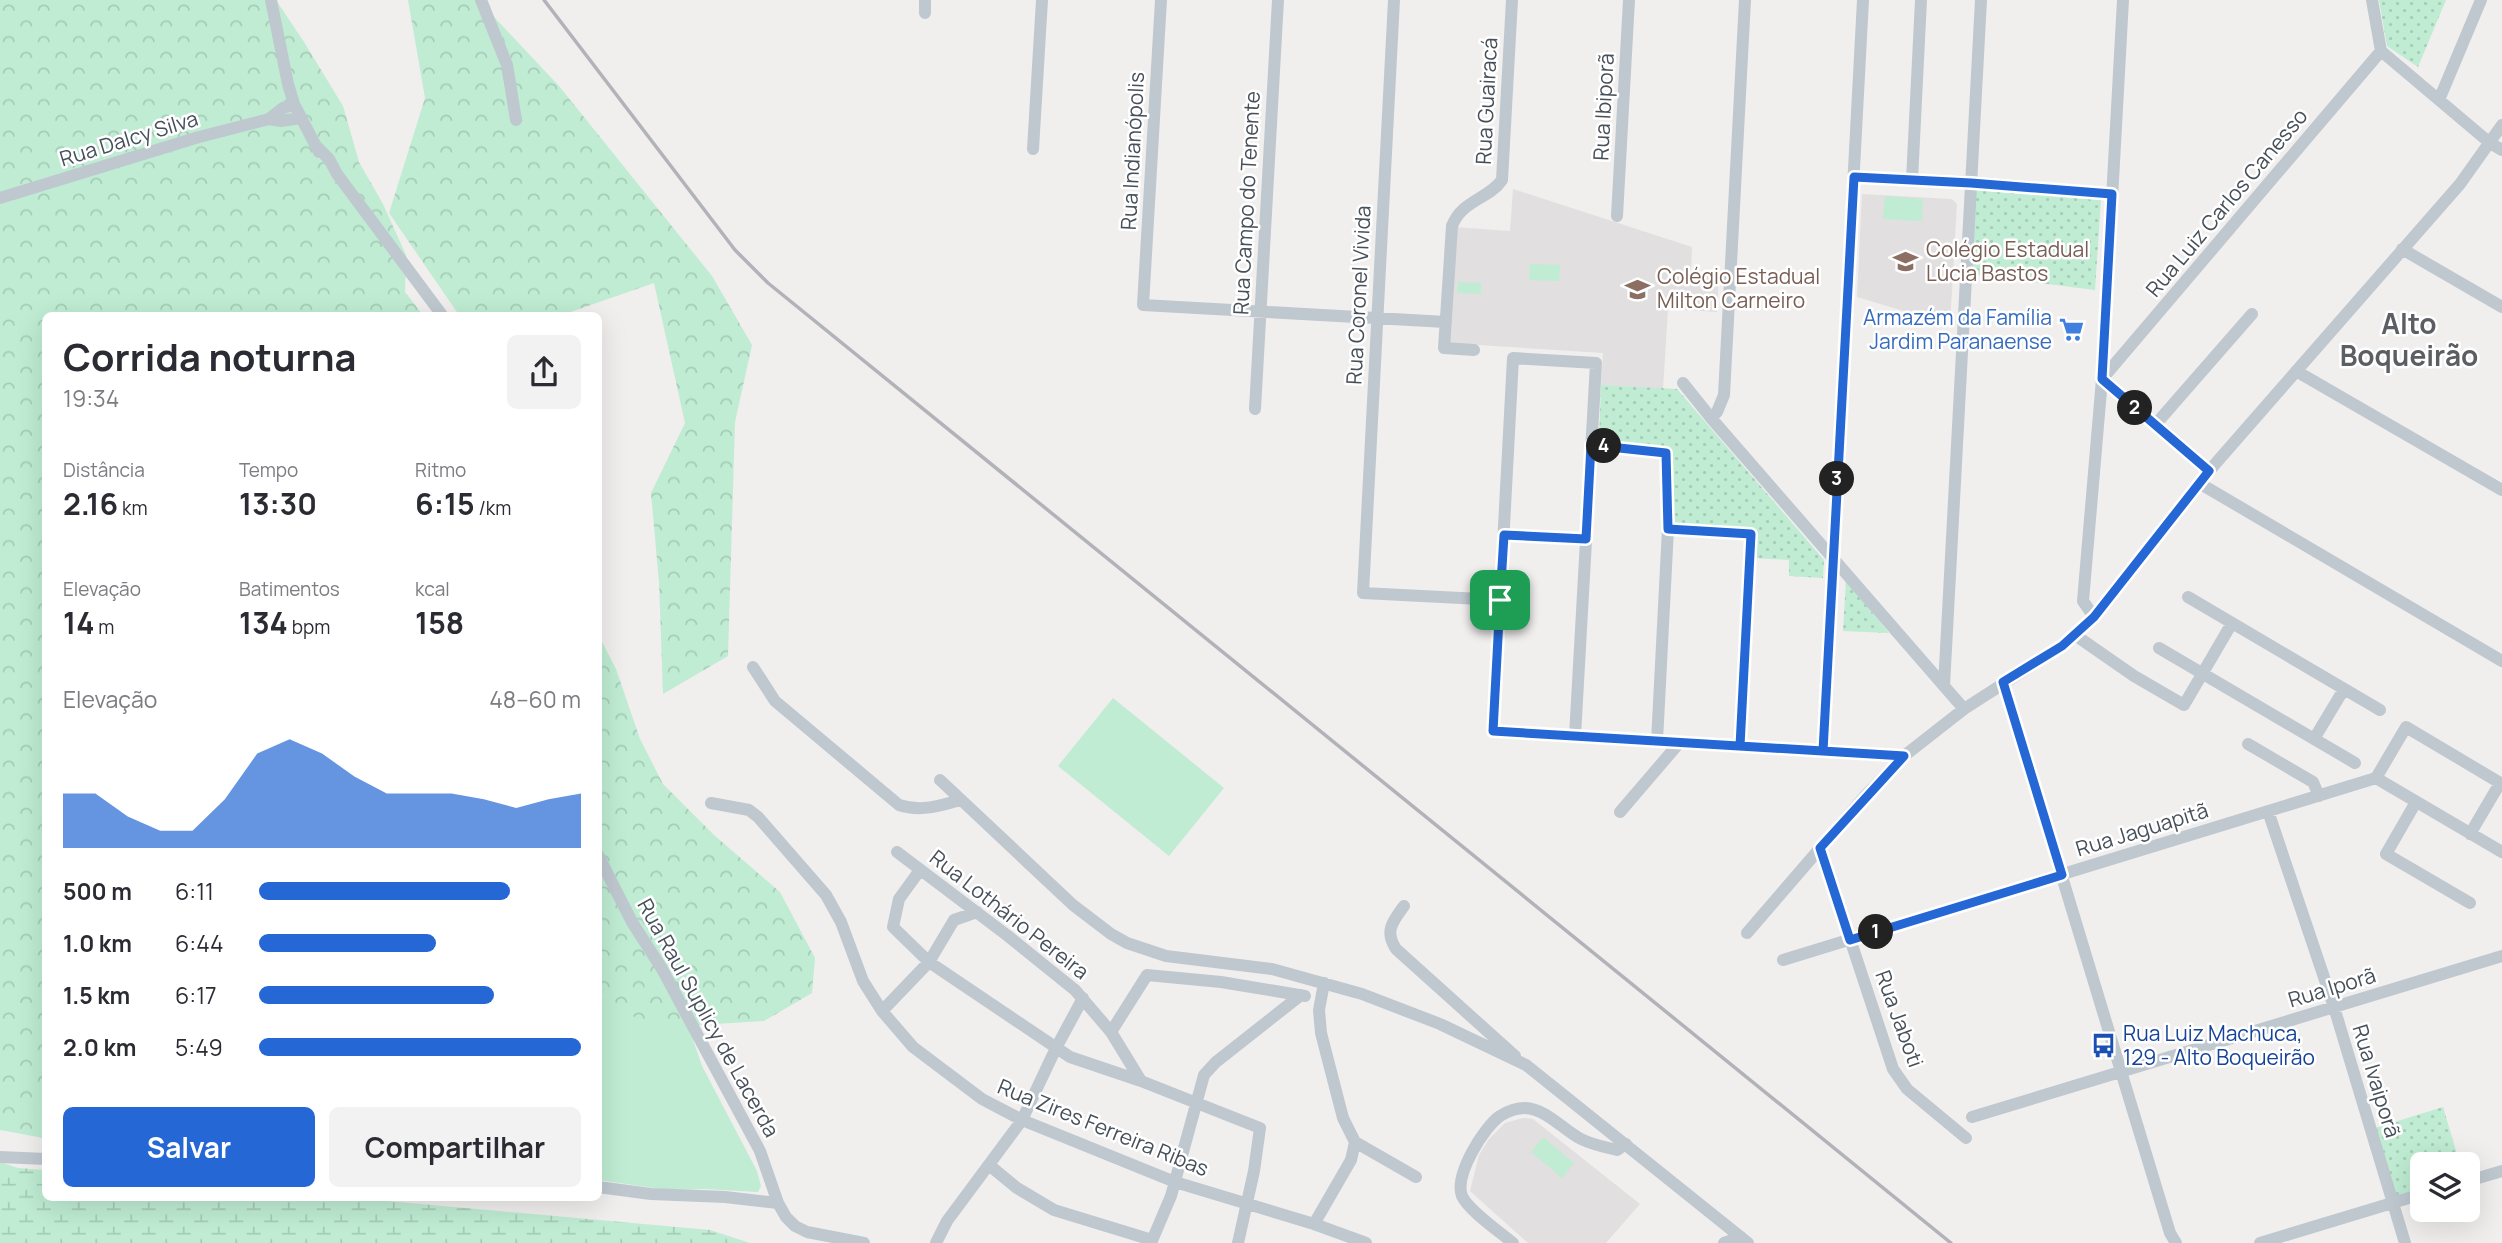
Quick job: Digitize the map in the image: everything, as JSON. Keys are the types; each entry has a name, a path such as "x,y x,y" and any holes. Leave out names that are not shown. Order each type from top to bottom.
{"street":[{"path":"271,0 284,60 293,76 293,98 316,146 329,159 337,174 440,312"},
{"path":"481,0 510,76 516,121"},
{"path":"1033,149 1042,0"},
{"name":"Rua Indianópolis","path":"1161,0 1143,305 1261,312"},
{"name":"Rua Campo do Tenente","path":"1255,409 1278,0"},
{"name":"Rua Coronel Vivida","path":"1394,0 1363,593 1500,600"},
{"name":"Rua Guairacá","path":"1474,350 1444,348 1454,221 1469,204 1502,180 1512,0"},
{"name":"Rua Ibiporã","path":"1617,216 1629,0"},
{"path":"1711,418 1717,412 1724,395 1745,0"},
{"path":"1823,751 1863,0"},
{"path":"1912,180 1921,0"},
{"path":"1944,685 1980,0"},
{"path":"2094,617 2083,601 2102,379 2123,0"},
{"path":"2372,0 2381,51 2490,143 2502,150"},
{"path":"2439,100 2481,0"},
{"name":"Rua Luiz Carlos Canesso","path":"2102,379 2381,51"},
{"name":"Rua Dalcy Silva","path":"0,198 159,148 269,119 293,98"},
{"name":"Rua Dalcy Silva","path":"269,119 281,121 301,118"},
{"path":"1747,933 1904,756 1964,709 2050,654 2094,617 2209,471 2460,184 2502,125"},
{"path":"1854,177 2112,194"},
{"path":"2402,250 2502,307"},
{"path":"1261,312 1446,322"},
{"path":"2155,425 2252,314"},
{"path":"1575,736 1596,363 1513,358 1493,731 1680,743 1904,756"},
{"path":"2296,371 2502,490"},
{"path":"2102,379 2209,471"},
{"path":"1683,383 1964,709"},
{"path":"1591,445 1666,453 1668,529 1657,741"},
{"path":"2199,483 2502,661"},
{"path":"1668,529 1751,534 1740,746"},
{"path":"1504,535 1586,539"},
{"path":"2188,597 2380,710"},
{"path":"2075,635 2134,676 2184,705 2232,623"},
{"path":"2159,648 2355,763"},
{"path":"753,667 775,701 900,805 921,809 960,800"},
{"path":"2003,682 2170,1233 2176,1243"},
{"path":"2314,739 2344,689"},
{"path":"2470,834 2501,783 2406,727 2376,778 2470,834 2502,852"},
{"path":"1620,812 1680,743"},
{"path":"2248,744 2313,782 2319,796"},
{"name":"Rua Jaguapitã","path":"1783,960 2376,778"},
{"path":"940,780 1079,910 1127,943 1186,960 1272,969 1324,983 1417,1014 1526,1065"},
{"path":"2416,802 2386,854 2470,903"},
{"name":"Rua Zires Ferreira Ribas","path":"711,803 749,810 758,817 818,884 841,922 863,981 882,1011 913,1047 982,1099 1022,1120 1175,1182 1314,1224 1366,1243"},
{"name":"Rua Ivaiporã","path":"2268,811 2334,1007 2404,1243"},
{"name":"Rua Jaboti","path":"1820,848 1888,1058 1898,1079 1907,1090 1966,1138"},
{"name":"Rua Lothário Pereira","path":"897,852 977,912 1083,998 1111,1032 1141,1081"},
{"name":"Rua Raul Suplicy de Lacerda","path":"602,863 632,922 662,969 760,1151 778,1203"},
{"path":"920,870 899,899 893,927 929,962 1056,1048 1080,1061 1141,1081 1260,1128 1238,1243"},
{"path":"1404,906 1390,929 1396,949 1526,1065 1745,1240"},
{"path":"882,1011 929,962 954,920 977,912"},
{"name":"Rua Iporã","path":"1972,1117 2502,956"},
{"path":"1111,1032 1147,975 1233,984 1320,998"},
{"path":"1324,983 1320,998 1321,1032 1343,1118 1355,1142 1416,1177"},
{"path":"989,1165 1017,1188 1054,1210 1152,1242 1175,1182 1201,1081 1209,1069 1301,995"},
{"path":"936,1243 947,1221 1022,1120 1083,998"},
{"path":"1513,1243 1467,1203 1461,1189 1473,1151 1499,1116 1511,1110 1532,1109 1591,1143 1617,1150 1626,1144"},
{"path":"1314,1224 1351,1160 1355,1142"},
{"path":"0,1157 42,1159"},
{"path":"2480,1177 2502,1171"},
{"path":"602,1188 651,1194 725,1197 778,1203 786,1217 807,1232 864,1243"},
{"path":"2259,1243 2410,1198"},
{"path":"1724,1243 1745,1240"}],"shaded area":[{"name":"Colégio Estadual Milton Carneiro","path":"1513,189 1692,247 1691,274 1719,275 1717,312 1668,309 1663,389 1601,385 1603,353 1447,343 1454,227 1510,231"},
{"name":"Colégio Estadual Lúcia Bastos","path":"1862,194 1952,199 1957,204 1950,325 1857,297"},
{"path":"1523,1118 1533,1119 1640,1204 1606,1243 1528,1243 1470,1191 1479,1155 1489,1139 1505,1123"}],"green space":[{"path":"0,0 276,0 343,106 359,162 383,204 406,255 405,292 421,312 42,312 42,1103 38,1110 38,1137 0,1130"},
{"path":"408,0 478,0 559,86 712,276 752,345 735,422 728,656 663,694 659,582 651,493 685,423 654,283 571,312 457,312 389,213 425,98"},
{"path":"2379,0 2446,0 2418,67 2387,46"},
{"path":"1975,190 2101,200 2095,290 1970,274"},
{"path":"1885,196 1923,199 1922,221 1883,219"},
{"path":"1530,264 1560,265 1559,281 1529,280"},
{"path":"1458,282 1481,283 1481,294 1457,293"},
{"path":"1601,385 1677,389 1824,560 1823,578 1789,576 1789,560 1754,558 1755,529 1674,524 1672,449 1599,439"},
{"path":"1846,581 1889,633 1843,631"},
{"path":"602,642 616,669 640,739 663,784 714,835 780,892 815,958 812,993 764,1021 649,1028 602,995"},
{"path":"1113,698 1224,788 1169,856 1058,766"},
{"path":"602,995 688,1025 702,1066 757,1171 761,1186 758,1192 668,1190 602,1180"},
{"path":"42,1103 42,1138 38,1137 38,1110"},
{"path":"2443,1107 2456,1152 2410,1152 2410,1192 2395,1196 2375,1128"},
{"path":"1543,1137 1574,1163 1562,1178 1531,1152"},
{"path":"0,1162 18,1168 42,1170 42,1201 387,1201 710,1230 750,1243 0,1243"}],"railway":[{"path":"544,0 735,250 768,283 1951,1243"}],"place":[{"name":"Colégio Estadual Lúcia Bastos","path":"1906,262"},
{"name":"Colégio Estadual Milton Carneiro","path":"1637,289"},
{"name":"Armazém da Família Jardim Paranaense","path":"2072,330"},
{"name":"Rua Luiz Machuca, 129 - Alto Boqueirão","path":"2103,1046"}],"district":[{"name":"Alto Boqueirão","path":"2409,340"}],"route":[{"path":"1854,177 2112,194 2102,379 2209,471 2094,617 2062,646 2003,682 2062,875 1850,940 1820,848 1904,756 1493,731 1500,600 1504,535 1586,539 1591,445 1666,453 1668,529 1751,534 1740,746 1823,751 1854,177"}]}
